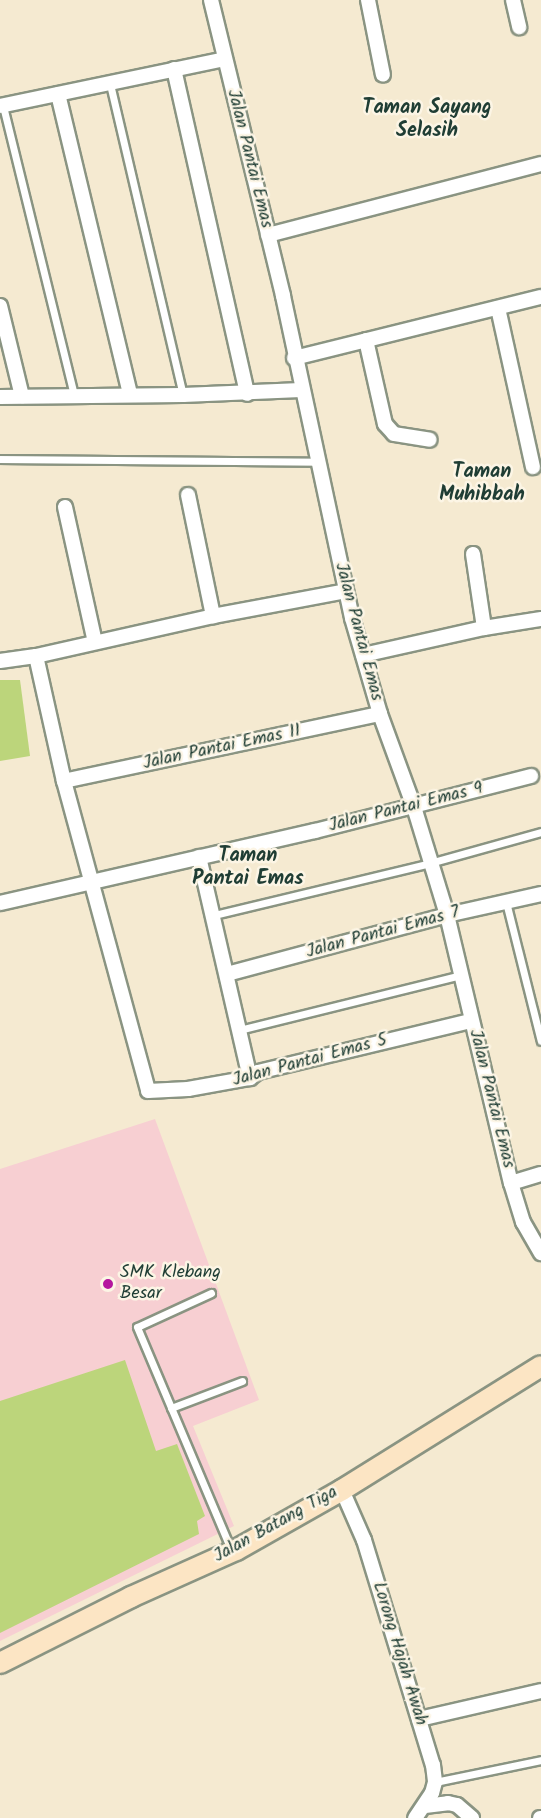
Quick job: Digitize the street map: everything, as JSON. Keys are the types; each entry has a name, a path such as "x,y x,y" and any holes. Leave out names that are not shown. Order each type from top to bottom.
{"main road":[{"name":"Jalan Batang Tiga","path":"0,1663 132,1597 232,1552 342,1490 541,1366"}],"street":[{"name":"Jalan Pantai Emas","path":"211,0 268,235 346,591 380,714 414,807 447,915 511,1183 523,1222 541,1253"},
{"path":"368,0 383,75"},
{"path":"513,0 519,27"},
{"path":"2,106 224,59"},
{"path":"174,69 247,394"},
{"path":"58,94 130,394"},
{"path":"268,235 541,164"},
{"path":"294,358 541,297"},
{"path":"0,306 22,396"},
{"path":"498,308 533,467"},
{"path":"366,340 386,424 394,434 430,440"},
{"path":"0,396 247,394 301,390"},
{"path":"188,495 213,616"},
{"path":"64,507 95,642"},
{"path":"473,554 484,628"},
{"path":"0,661 36,656 213,616 346,591"},
{"path":"363,655 484,628 541,619"},
{"path":"36,656 64,781 92,883"},
{"name":"Jalan Pantai Emas 11","path":"64,781 380,714"},
{"name":"Jalan Pantai Emas 9","path":"0,903 414,807 531,776"},
{"path":"200,857 250,1078"},
{"name":"Jalan Pantai Emas 5","path":"92,883 148,1091 188,1089 250,1078 258,1072 471,1021"},
{"name":"Jalan Pantai Emas 7","path":"227,974 447,915 541,894"},
{"path":"511,1183 541,1174"},
{"name":"Lorong Hajah Awah","path":"342,1490 364,1540 433,1765 435,1782"},
{"path":"419,1719 541,1691"},
{"path":"415,1818 425,1806 435,1782"},
{"path":"425,1806 448,1803 457,1805 472,1818"}],"lane":[{"path":"110,84 183,395"},
{"path":"2,106 74,395"},
{"path":"0,459 318,462"},
{"path":"214,915 430,863 541,832"},
{"path":"506,902 541,1041"},
{"path":"238,1030 461,975"},
{"path":"210,1293 137,1327 232,1552"},
{"path":"171,1408 242,1381"},
{"path":"435,1782 541,1761"}],"shaded area":[{"name":"SMK Klebang Besar","path":"155,1119 259,1400 193,1426 234,1526 0,1641 0,1169"}],"green space":[{"path":"0,680 20,680 30,756 0,761"},
{"path":"125,1360 156,1451 177,1444 205,1516 197,1521 199,1534 0,1633 0,1401"}],"place":[{"name":"SMK Klebang Besar","path":"108,1284"}],"district":[{"name":"Taman Sayang Selasih","path":"427,120"},
{"name":"Taman Muhibbah","path":"482,484"},
{"name":"Taman Pantai Emas","path":"248,868"}]}
